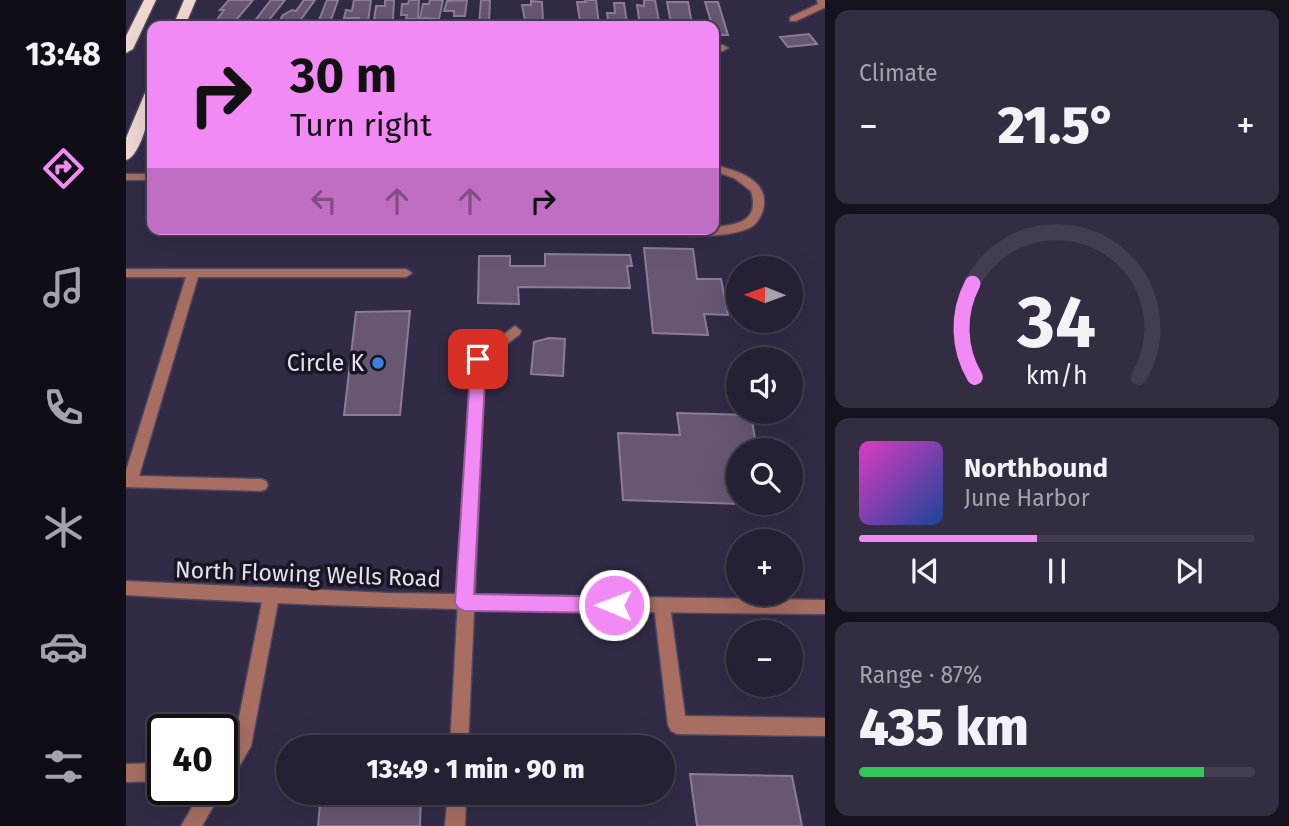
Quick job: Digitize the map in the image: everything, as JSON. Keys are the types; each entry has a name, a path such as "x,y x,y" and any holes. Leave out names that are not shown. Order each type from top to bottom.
{"highway":[{"path":"126,49 150,0"},
{"path":"181,21 190,0"},
{"path":"126,156 147,105"}],"street":[{"path":"793,19 823,5 821,0"},
{"path":"719,169 732,172 750,182 760,203 756,215 748,224 719,229"},
{"path":"126,177 147,177"},
{"path":"126,273 407,273"},
{"path":"193,273 130,482 261,485"},
{"path":"458,735 478,359 515,331"},
{"name":"North Flowing Wells Road","path":"126,588 271,597 464,603 825,607"},
{"path":"238,752 242,746 271,597"},
{"path":"662,606 677,725 825,727"},
{"path":"126,773 147,772"},
{"path":"191,826 204,805"},
{"path":"456,826 457,805"}],"building":[{"path":"229,0 253,0 235,21 220,21 218,18 224,10 220,10"},
{"path":"271,0 285,0 268,21 255,21"},
{"path":"304,0 315,0 300,21 283,21 281,18 292,10 296,11"},
{"path":"327,0 338,0 331,21 319,21"},
{"path":"354,0 371,0 368,21 344,18 346,10 352,11"},
{"path":"385,0 394,0 393,20 374,20 376,6 385,6"},
{"path":"409,0 419,0 418,19 406,19 407,15 401,15 402,4 408,4"},
{"path":"430,0 443,0 439,19 420,18 423,4 429,4"},
{"path":"467,0 465,16 454,16 454,11 444,11 447,1"},
{"path":"481,0 490,0 489,21 479,21"},
{"path":"585,0 596,0 599,21 580,21 577,2 586,2"},
{"path":"644,0 655,0 659,21 639,21 637,5 644,6"},
{"path":"531,1 542,2 543,21 525,20 522,5 531,5"},
{"path":"667,2 688,2 691,21 671,21"},
{"path":"705,2 718,2 728,35 719,35 719,21 711,21"},
{"path":"614,3 624,3 627,21 608,21 607,13 615,13"},
{"path":"809,34 817,44 788,47 780,37"},
{"path":"644,248 693,249 697,279 721,279 726,315 704,314 708,335 653,333"},
{"path":"545,254 630,255 632,266 627,266 630,288 518,287 519,304 478,303 479,256 510,256 510,266 545,266"},
{"name":"Circle K","path":"410,311 400,415 344,415 356,312"},
{"path":"549,338 565,339 563,376 531,374 534,342"},
{"path":"677,413 726,414 726,424 753,424 755,438 726,438 726,504 623,500 618,433 680,435"},
{"path":"690,774 792,776 802,826 697,826"},
{"path":"320,805 421,805 420,826 318,826"}],"place":[{"name":"Circle K","path":"378,363"}],"route":[{"path":"478,359 464,603 614,605"}]}
